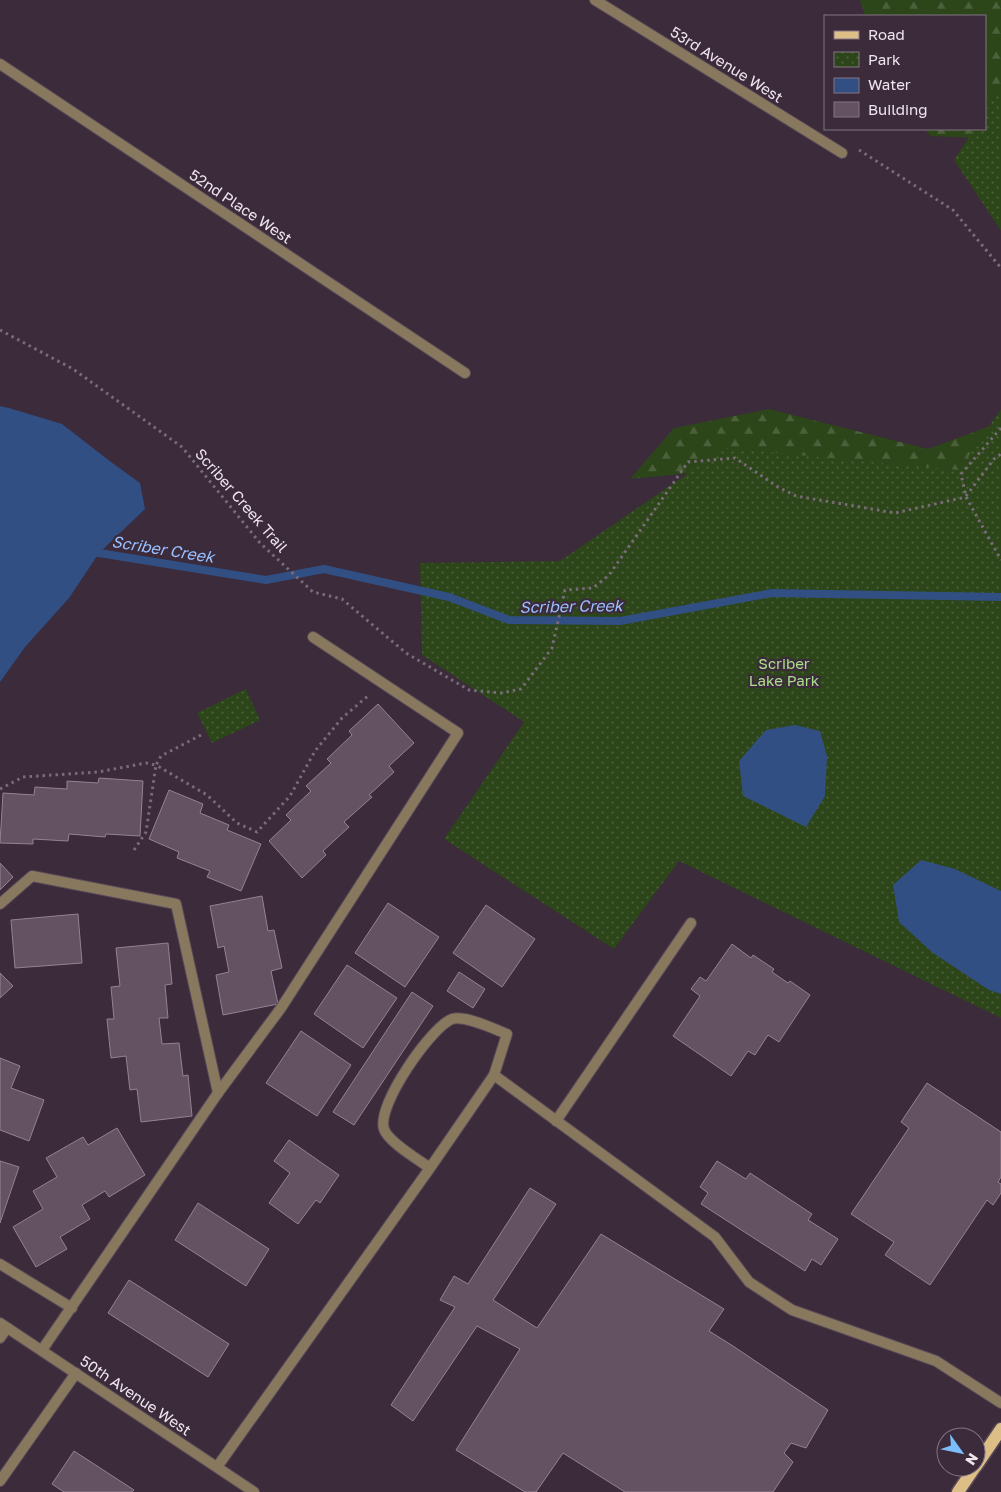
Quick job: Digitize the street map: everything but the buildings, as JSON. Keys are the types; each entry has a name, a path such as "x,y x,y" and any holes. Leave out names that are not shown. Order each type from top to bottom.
{"main road":[{"path":"986,1451 1001,1429"},
{"path":"958,1492 968,1477"}],"street":[{"name":"53rd Avenue West","path":"595,0 842,153"},
{"name":"52nd Place West","path":"0,64 465,373"},
{"path":"42,1350 218,1093 281,1008 458,733 313,637"},
{"path":"0,904 32,876 176,904 218,1093"},
{"path":"556,1121 691,923"},
{"path":"217,1467 430,1168 494,1075 507,1034 473,1020 454,1018 442,1025 421,1048 390,1096 383,1116 384,1130 395,1143 430,1168"},
{"path":"494,1075 715,1237 749,1282 792,1310 936,1361 1001,1403"},
{"path":"0,1264 72,1308"},
{"path":"0,1338 4,1325"},
{"name":"50th Avenue West","path":"4,1325 254,1492"},
{"path":"0,1481 76,1373"}],"path":[{"path":"842,153 858,149 953,210 1001,268"},
{"name":"Scriber Creek Trail","path":"0,330 73,369 182,447 260,542 313,592 342,599 406,653 469,690 501,692 521,689 552,648 566,590 594,588 609,574 688,462 735,458 778,487 796,496 895,513 966,496"},
{"path":"1001,428 960,474 966,496 1001,560"},
{"path":"966,496 994,459 1001,454"},
{"path":"0,789 23,777 98,772 146,763 156,765 207,795 237,823 257,832 290,796 315,751 342,718 382,683"},
{"path":"132,853 146,832 156,765 161,756 201,736"}],"green space":[{"path":"860,0 1001,0 1001,139 930,136 926,130 986,130 986,15 865,15"},
{"path":"1001,86 1001,231 954,160 973,130 986,130 986,110"},
{"path":"769,409 928,449 1001,422 1001,483 724,470 630,479 674,428"},
{"name":"Scriber Lake Park","path":"1001,409 1001,1018 679,861 614,949 444,839 524,722 422,655 420,563 560,561 725,448 959,470"},
{"path":"246,689 260,720 212,743 197,713"}],"water":[{"path":"0,406 62,424 140,483 145,509 99,553 69,598 25,647 0,682"},
{"path":"795,725 820,731 827,756 825,796 806,827 743,796 739,761 766,730"},
{"path":"921,860 955,869 1001,891 1001,994 989,990 933,953 899,922 893,885"}],"waterway":[{"name":"Scriber Creek","path":"91,553 266,580 324,569 449,597 509,620 620,621 772,593 1001,597"}]}
